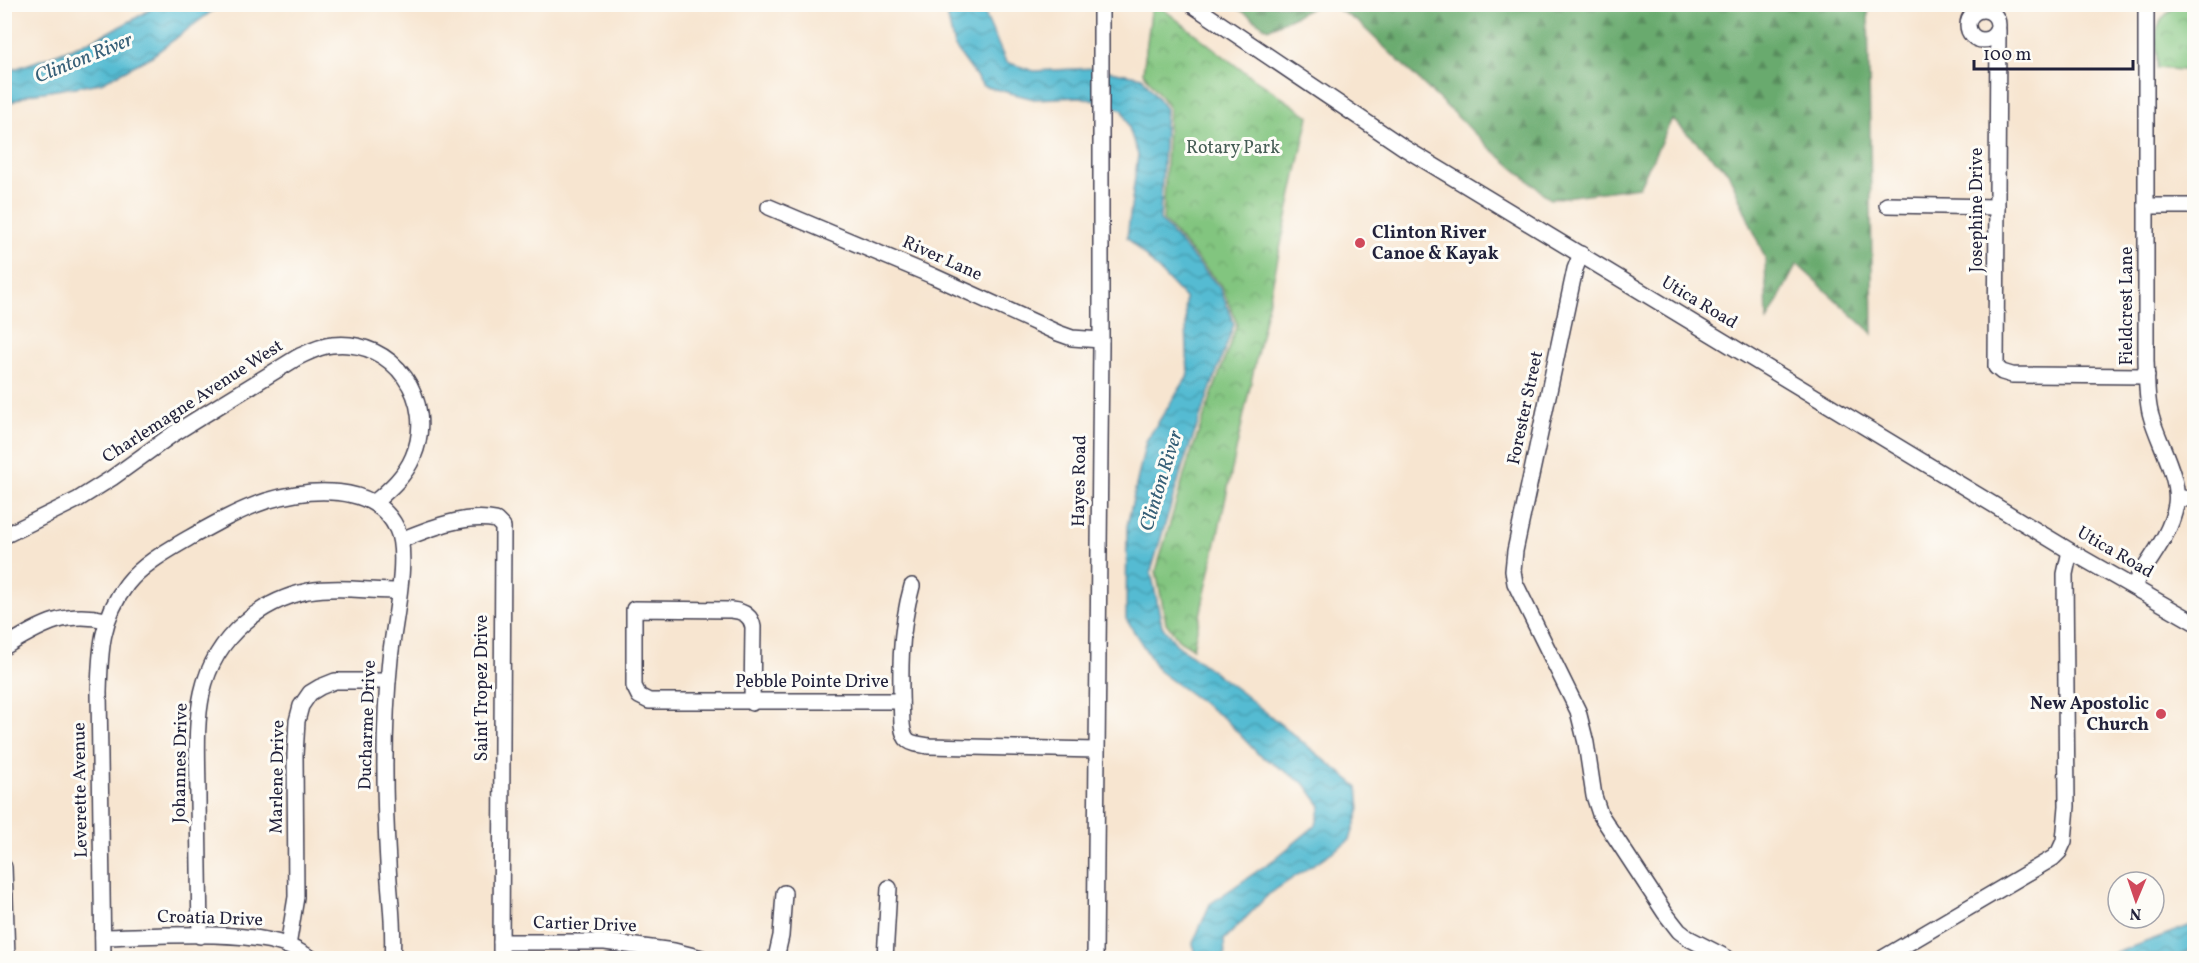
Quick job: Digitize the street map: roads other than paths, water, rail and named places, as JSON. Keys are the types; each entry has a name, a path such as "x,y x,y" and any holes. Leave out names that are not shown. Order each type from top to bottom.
{"street":[{"name":"Utica Road","path":"1191,4 1406,149 2070,551 2194,622"},
{"name":"Hayes Road","path":"1095,958 1101,340 1099,149 1103,7"},
{"name":"Fieldcrest Lane","path":"2148,7 2147,376 2150,414 2177,497"},
{"path":"1982,41 1992,38 1998,30 1998,20 1992,12 1987,10 1977,11 1969,18 1968,28 1973,37 1997,52"},
{"name":"Josephine Drive","path":"1998,30 1996,367 2012,375 2147,376"},
{"path":"1887,206 1997,207"},
{"path":"2146,206 2194,206"},
{"name":"River Lane","path":"769,207 933,276 1058,333 1078,339 1101,340"},
{"name":"Forester Street","path":"1581,254 1575,269 1517,540 1513,571 1515,583 1578,711 1586,743 1594,796 1600,814 1679,932 1727,958"},
{"name":"Charlemagne Avenue West","path":"4,536 77,500 112,478 172,434 298,357 314,349 333,344 356,346 375,352 387,360 406,379 419,407 419,436 413,457 404,474 375,502"},
{"name":"Leverette Avenue","path":"103,958 99,692 101,649 106,620 120,594 142,569 179,544 220,520 270,500 306,493 351,494 375,502"},
{"path":"2133,586 2165,536 2177,497 2194,500"},
{"name":"Ducharme Drive","path":"375,502 391,519 401,540 402,570 388,681 385,792 392,958"},
{"name":"Saint Tropez Drive","path":"401,540 437,526 473,519 496,520 503,527 501,958"},
{"path":"1883,958 2036,870 2053,858 2062,847 2067,806 2065,574 2070,551"},
{"path":"901,701 903,615 912,586"},
{"name":"Johannes Drive","path":"200,936 198,718 204,679 214,657 230,636 250,617 284,598 317,590 399,591"},
{"name":"Pebble Pointe Drive","path":"752,703 753,627 747,615 738,610 634,609 634,680 639,696 654,702 752,703 901,701 903,735 913,743 929,746 1096,750"},
{"path":"4,647 58,618 76,616 106,620"},
{"name":"Marlene Drive","path":"288,946 296,897 295,755 297,721 301,706 310,693 335,681 388,681"},
{"path":"4,867 7,958"},
{"path":"885,958 889,888"},
{"path":"776,958 781,936 784,893"},
{"name":"Croatia Drive","path":"103,937 200,936 268,941 288,946 311,958"},
{"name":"Cartier Drive","path":"501,942 605,942 674,951 702,958"}],"water":[{"name":"Clinton River","path":"159,4 220,5 152,56 101,83 30,94 5,105 5,72 84,43"},
{"name":"Clinton River","path":"945,5 981,5 1006,62 1034,71 1094,68 1142,77 1166,109 1160,220 1220,288 1234,324 1183,465 1151,571 1162,626 1176,644 1242,693 1358,787 1360,809 1350,840 1269,894 1224,940 1225,958 1195,958 1193,943 1210,904 1276,858 1316,825 1321,806 1305,784 1258,754 1226,720 1159,671 1126,619 1127,526 1146,441 1188,376 1185,298 1127,237 1138,155 1123,110 1081,97 1034,99 983,86 954,46"},
{"path":"2194,924 2194,950 2173,958 2102,958"}],"place":[{"name":"Clinton River Canoe & Kayak","path":"1360,243"},
{"name":"New Apostolic Church","path":"2161,714"}],"park label":[{"name":"Rotary Park","path":"1233,148"}]}
